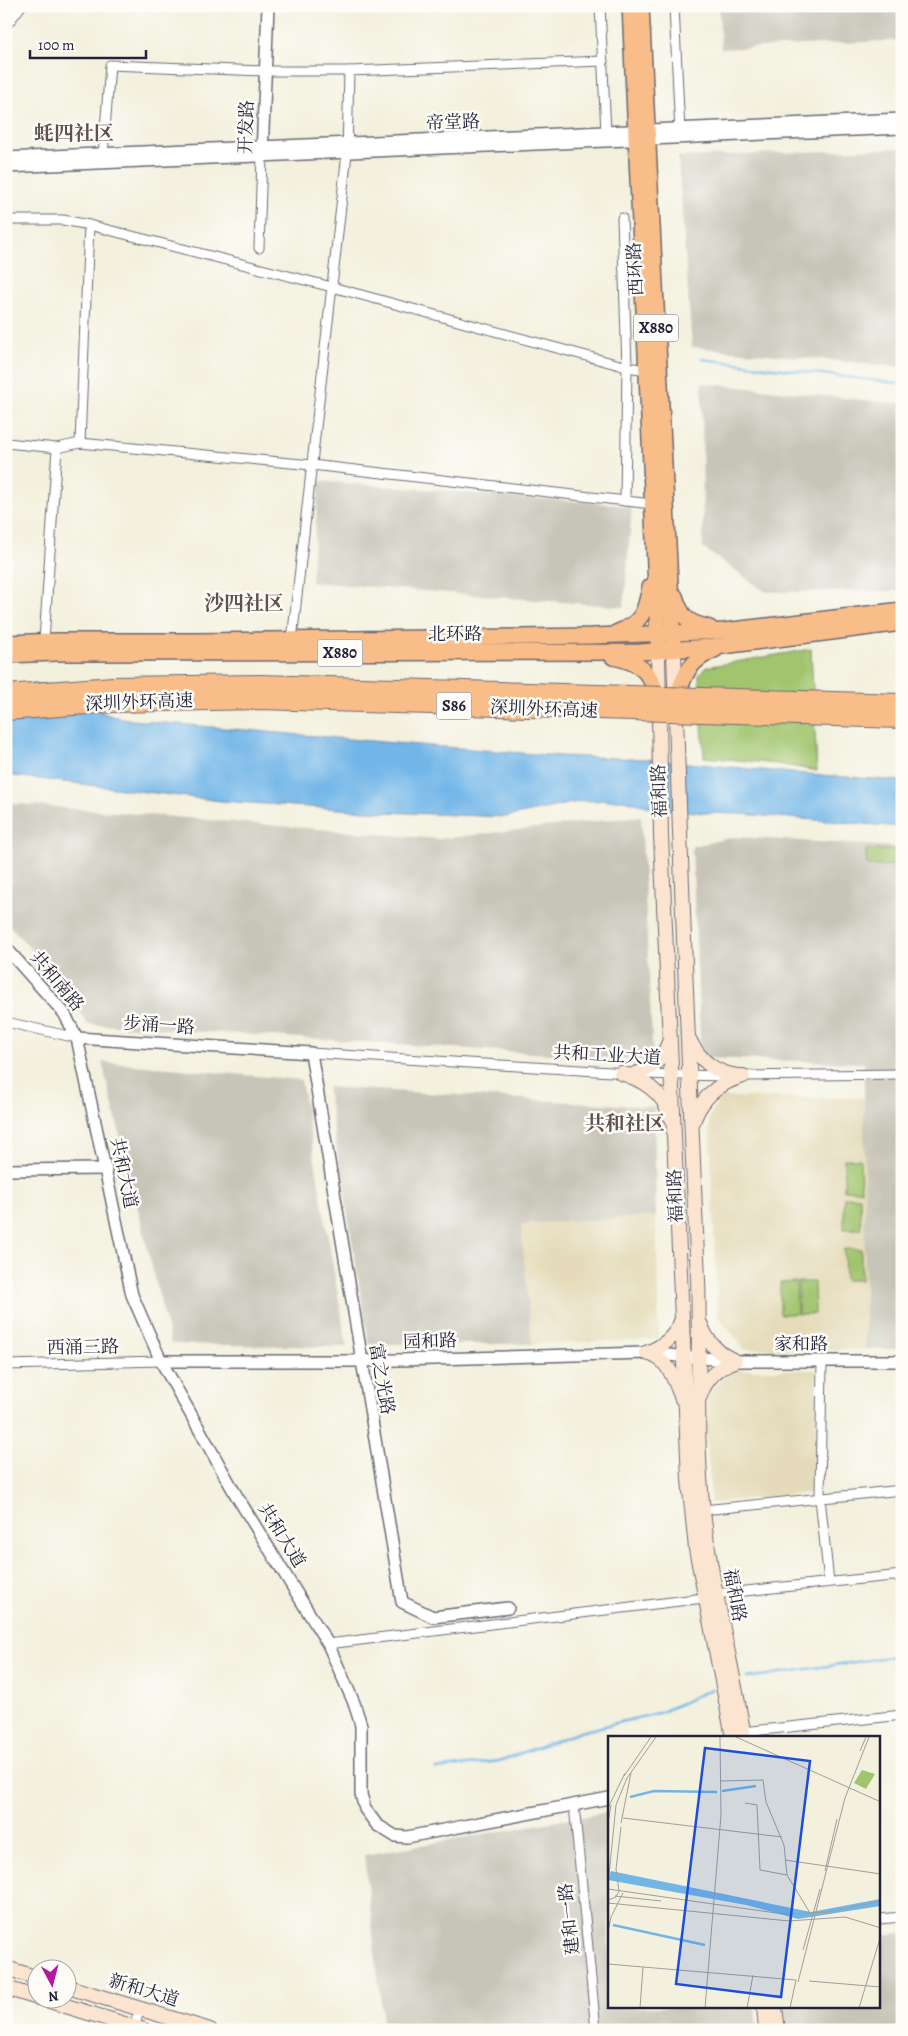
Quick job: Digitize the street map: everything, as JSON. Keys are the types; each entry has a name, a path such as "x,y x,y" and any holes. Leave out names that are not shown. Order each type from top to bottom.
{"highway":[{"name":"深圳外环高速","path":"6,694 133,686 250,684 902,703"},
{"name":"深圳外环高速","path":"6,711 114,702 260,700 902,719"}],"main road":[{"name":"西环路","path":"630,6 641,136 670,579 665,633"},
{"name":"西环路","path":"641,6 641,136 647,370 655,566 665,633 674,650"},
{"path":"610,636 626,629 641,617 646,606 655,566"},
{"path":"670,579 679,610 686,620 723,638 691,664 685,674 675,702"},
{"name":"北环路","path":"6,655 57,653 592,653 658,651 674,650 723,638 902,610"},
{"name":"北环路","path":"6,643 44,641 610,636 665,633 723,638 902,623"},
{"path":"658,651 665,633"},
{"name":"福和路","path":"674,650 679,836 699,1315 698,1453 710,1596"},
{"name":"福和路","path":"658,651 658,744 661,836 691,1510 740,1735"},
{"path":"592,653 624,659 642,668 654,683 658,702"},
{"path":"687,1031 692,1046 707,1064 727,1074 743,1076"},
{"path":"635,1074 648,1069 659,1060 666,1050 670,1032"},
{"path":"621,1073 645,1083 658,1094 668,1108 674,1131"},
{"path":"691,1130 699,1108 708,1095 728,1081 743,1076"},
{"path":"699,1315 708,1340 720,1353 735,1361"},
{"path":"646,1353 668,1341 677,1329 683,1316"},
{"path":"646,1353 659,1357 668,1367 685,1407"},
{"path":"698,1401 708,1379 720,1368 735,1361"},
{"path":"6,1968 28,1975"},
{"path":"6,1988 28,1995"},
{"name":"新和大道","path":"78,1990 210,2030"},
{"path":"71,2008 137,2029"},
{"path":"764,2008 766,2030"},
{"path":"775,2008 778,2030"}],"street":[{"path":"6,26 21,6"},
{"name":"开发路","path":"258,248 268,6"},
{"path":"600,6 606,133"},
{"path":"674,6 680,134"},
{"path":"103,155 110,65 265,71 349,71 603,60"},
{"path":"292,640 347,149 349,71"},
{"name":"帝堂路","path":"6,158 347,149 680,134 902,119"},
{"name":"帝堂路","path":"680,134 902,128"},
{"name":"帝堂路","path":"347,149 606,133 641,136"},
{"name":"帝堂路","path":"6,167 262,152"},
{"path":"622,218 627,367 625,501"},
{"path":"6,220 63,220 89,225 332,287 627,367 647,370"},
{"path":"80,442 89,225"},
{"path":"6,444 56,448 80,442 312,465 652,504"},
{"path":"44,641 56,448"},
{"name":"共和南路","path":"6,948 64,1013 77,1038"},
{"name":"步涌一路","path":"6,1022 77,1038 311,1053"},
{"name":"共和大道","path":"77,1038 132,1295 161,1361 236,1495 328,1644 354,1703 360,1725 362,1794 365,1809 377,1826 395,1836 407,1837 608,1798"},
{"name":"共和工业大道","path":"311,1053 635,1074 743,1076 902,1074"},
{"name":"富之光路","path":"311,1053 402,1602 433,1617 508,1608"},
{"path":"6,1170 106,1169"},
{"name":"园和路","path":"161,1361 361,1361 646,1353 700,1358"},
{"name":"家和路","path":"700,1358 735,1361 902,1361"},
{"name":"西涌三路","path":"6,1365 161,1361"},
{"path":"822,1361 820,1498 829,1582"},
{"path":"703,1510 902,1490"},
{"path":"328,1644 710,1596 902,1575"},
{"path":"740,1735 902,1715"},
{"name":"建和一路","path":"574,1805 596,2030"},
{"path":"880,1919 902,1917"},
{"path":"137,2029 140,2009"}],"shaded area":[{"path":"719,6 902,6 902,40 721,49"},
{"path":"902,148 902,367 692,347 678,157"},
{"path":"702,383 902,404 902,591 766,592 703,548"},
{"path":"319,481 632,506 624,607 311,582"},
{"path":"6,803 438,839 641,816 653,1061 87,1024 69,990 6,922"},
{"path":"735,837 902,847 902,1349 865,1349 864,1063 701,1058 692,846"},
{"path":"102,1062 301,1080 347,1347 171,1344"},
{"path":"327,1087 654,1107 656,1216 521,1224 532,1344 369,1344"},
{"path":"720,1097 866,1098 865,1349 745,1349 718,1316 709,1118"},
{"path":"656,1216 659,1339 532,1344 521,1224"},
{"path":"729,1370 817,1370 816,1492 711,1503 707,1443 707,1397"},
{"path":"608,1812 608,2008 755,2008 757,2030 384,2030 364,1855"},
{"path":"902,1933 902,2030 786,2030 784,2008 880,2008 880,1935"}],"green space":[{"path":"811,649 817,771 778,764 704,757 699,674 706,667"},
{"path":"866,850 899,850 899,865 867,866"},
{"path":"844,1159 860,1159 861,1190 844,1190"},
{"path":"844,1197 860,1197 861,1229 844,1229"},
{"path":"844,1249 861,1249 861,1280 845,1280"},
{"path":"796,1282 797,1314 780,1314 780,1283"},
{"path":"798,1282 814,1282 815,1314 798,1314"}],"water":[{"path":"6,684 49,685 108,715 132,720 394,743 560,756 646,759 902,781 902,827 705,813 651,807 623,800 582,801 506,817 383,812 221,801 6,775"}],"waterway":[{"path":"702,359 902,384"},
{"path":"747,1678 902,1655"},
{"path":"436,1769 499,1761 580,1732 662,1712 712,1689"}],"district":[{"name":"蚝四社区","path":"74,133"},
{"name":"沙四社区","path":"244,603"},
{"name":"共和社区","path":"625,1123"}]}
